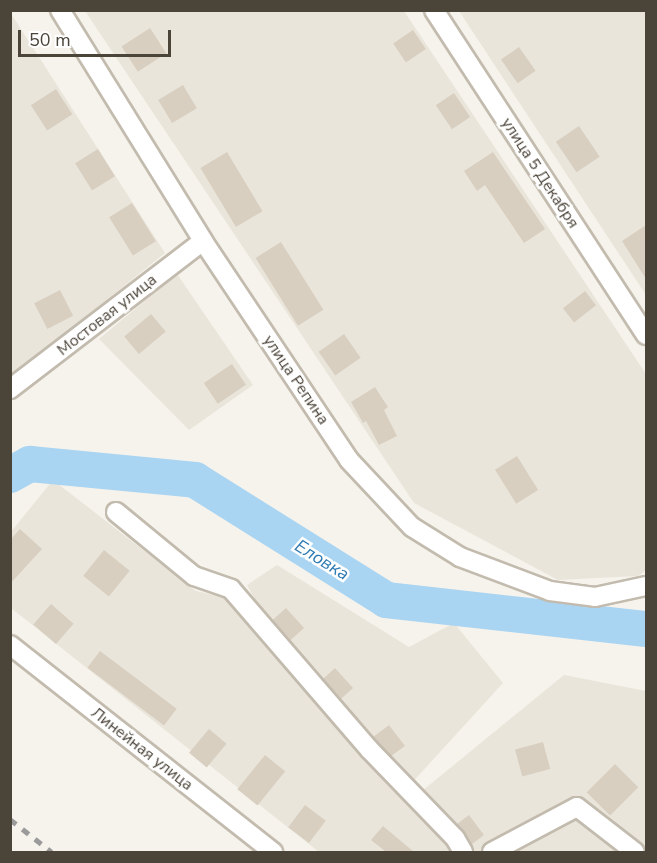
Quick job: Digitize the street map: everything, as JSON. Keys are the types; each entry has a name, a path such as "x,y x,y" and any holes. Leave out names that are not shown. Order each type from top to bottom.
{"street":[{"name":"улица Репина","path":"60,10 203,241 349,460 412,527 460,557 550,591 595,597 646,586"},
{"name":"улица 5 Декабря","path":"434,10 646,335"},
{"name":"Мостовая улица","path":"10,389 203,241"},
{"path":"116,512 194,576 231,589 369,749 455,838 463,852"},
{"name":"Линейная улица","path":"10,645 273,852"},
{"path":"492,852 577,807 635,852"}],"shaded area":[{"path":"85,11 404,11 646,374 646,570 638,576 558,580 414,503"},
{"path":"459,11 646,11 646,295"},
{"path":"10,12 165,253 11,377 10,377"},
{"path":"177,274 253,385 189,430 99,339"},
{"path":"53,480 196,591 232,599 314,702 407,797 454,852 319,852 11,608 10,533"},
{"path":"277,565 409,647 454,623 503,683 409,786 264,616 247,585"},
{"path":"564,675 646,691 646,852 577,798 480,852 469,852 422,791"},
{"path":"584,816 628,852 513,852"}],"building":[{"path":"150,28 166,53 138,72 121,47"},
{"path":"413,30 426,49 406,62 393,43"},
{"path":"519,47 536,71 518,83 501,60"},
{"path":"183,85 197,108 172,123 158,100"},
{"path":"56,89 72,114 47,130 31,105"},
{"path":"454,93 470,117 452,129 436,105"},
{"path":"579,126 600,157 576,172 556,142"},
{"path":"98,149 115,176 92,190 75,163"},
{"path":"227,152 263,211 236,227 200,168"},
{"path":"493,152 545,229 524,243 485,185 477,191 464,171"},
{"path":"132,203 156,241 133,255 109,217"},
{"path":"646,225 646,279 622,241"},
{"path":"281,242 323,310 298,326 256,258"},
{"path":"60,290 73,316 47,329 34,303"},
{"path":"585,291 596,305 574,322 563,308"},
{"path":"151,314 166,332 139,354 124,336"},
{"path":"344,334 361,358 335,376 319,352"},
{"path":"232,364 246,385 218,404 204,383"},
{"path":"375,387 388,407 384,410 397,436 379,445 366,421 363,423 351,402"},
{"path":"517,456 538,490 516,504 495,470"},
{"path":"20,529 42,549 10,584 10,540"},
{"path":"104,550 130,571 109,596 83,576"},
{"path":"51,604 74,624 56,644 33,624"},
{"path":"286,608 304,628 291,640 273,620"},
{"path":"100,651 177,709 164,726 87,668"},
{"path":"335,668 353,688 341,699 323,679"},
{"path":"389,725 405,746 391,756 373,737"},
{"path":"209,729 227,744 207,768 189,753"},
{"path":"543,742 550,769 522,777 515,750"},
{"path":"265,755 285,771 258,806 237,789"},
{"path":"615,764 638,787 610,816 587,792"},
{"path":"305,805 326,821 309,843 288,827"},
{"path":"469,815 484,835 472,844 457,824"},
{"path":"383,826 414,852 386,852 371,840"}],"waterway":[{"name":"Еловка","path":"10,475 30,464 195,480 386,600 646,629"}],"railway":[{"path":"10,819 52,852"}]}
